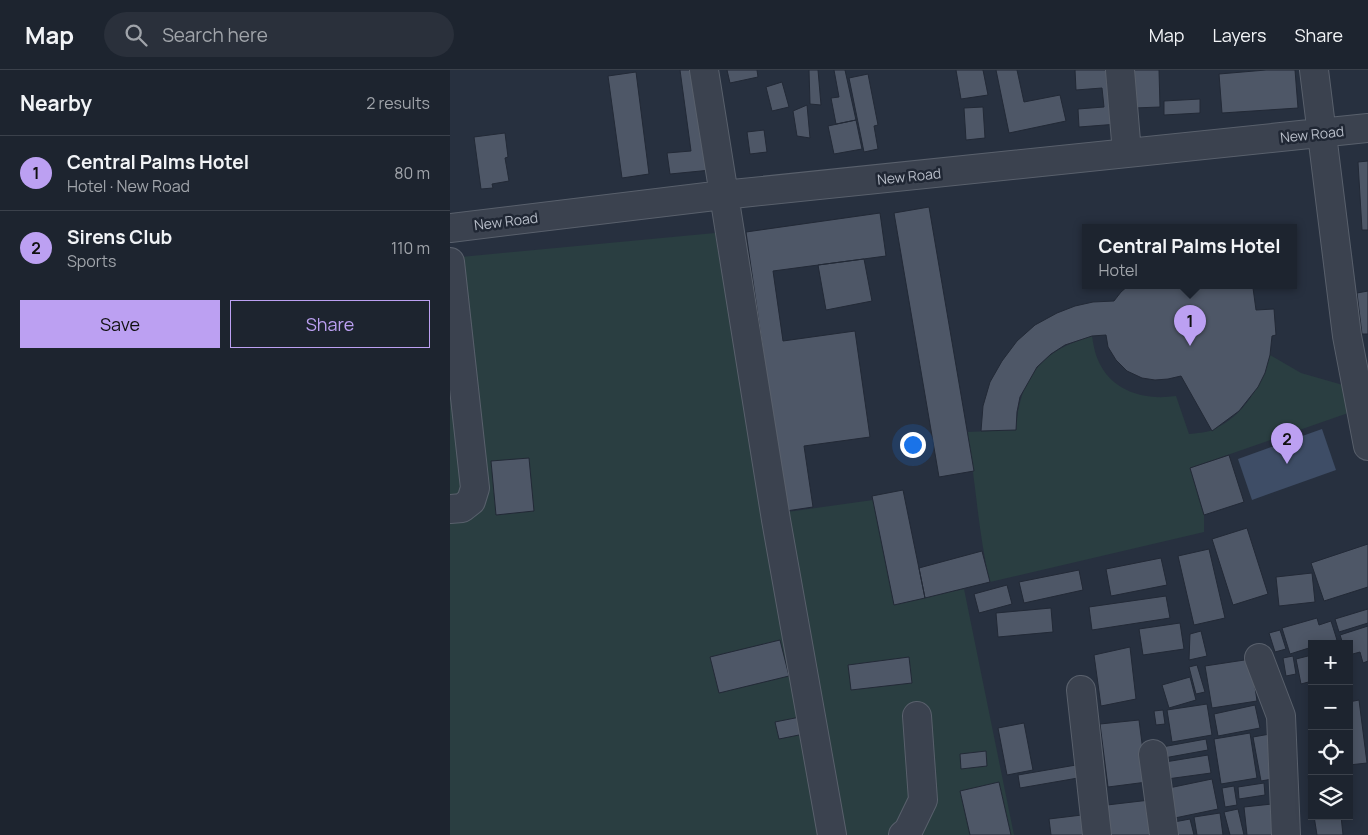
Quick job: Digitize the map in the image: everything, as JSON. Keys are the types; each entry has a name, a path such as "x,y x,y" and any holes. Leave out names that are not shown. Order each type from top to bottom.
{"street":[{"path":"704,70 776,520 832,835"},
{"path":"1120,70 1127,153"},
{"path":"1314,70 1347,336 1368,446"},
{"name":"New Road","path":"450,228 723,195 1368,128"},
{"path":"450,262 475,488 471,502 462,508 450,509"},
{"path":"1259,658 1281,716 1286,835"},
{"path":"1081,690 1097,835"},
{"path":"903,835 908,831 923,800 917,716"},
{"path":"1153,754 1164,835"}],"green space":[{"path":"715,233 763,513 824,835 450,835 450,258"},
{"path":"1092,336 1095,353 1101,367 1118,385 1128,391 1151,397 1176,396 1189,434 1210,431 1233,417 1250,399 1262,378 1270,355 1301,373 1343,385 1351,412 1190,468 1204,515 1204,532 990,582 967,432 1016,430 1022,395 1036,369 1059,349"},
{"path":"873,500 894,604 964,589 1014,835 843,835 780,513"}],"water":[{"path":"1322,429 1336,470 1252,500 1238,459"}],"building":[{"path":"680,70 701,70 711,170 670,174 667,153 691,151"},
{"path":"727,70 757,70 758,77 730,83"},
{"path":"809,70 818,70 821,105 810,104"},
{"path":"834,70 845,70 856,120 836,124 831,98 839,97"},
{"path":"956,70 983,70 988,95 961,99"},
{"path":"996,70 1017,70 1024,102 1060,95 1066,121 1009,133"},
{"path":"1075,70 1114,70 1118,124 1079,127 1078,109 1104,107 1102,88 1076,90"},
{"path":"1133,70 1159,70 1160,107 1134,108"},
{"path":"1266,70 1295,70 1298,108 1222,113 1219,74"},
{"path":"636,72 649,174 622,178 608,76"},
{"path":"868,74 878,125 874,126 878,149 864,152 849,78"},
{"path":"782,82 789,107 772,111 766,87"},
{"path":"1200,99 1200,113 1164,115 1164,101"},
{"path":"807,105 810,138 797,136 793,111"},
{"path":"983,107 985,138 966,140 964,108"},
{"path":"856,120 862,149 834,154 828,126"},
{"path":"764,130 767,152 750,154 747,132"},
{"path":"505,133 508,157 505,158 509,181 492,184 493,188 481,189 474,137"},
{"path":"1368,161 1368,230 1362,230 1358,162"},
{"path":"929,207 974,471 939,477 894,213"},
{"path":"880,213 886,256 773,271 783,341 855,331 870,437 804,446 813,507 786,511 746,232"},
{"path":"864,259 872,301 826,310 818,265"},
{"path":"1124,289 1253,289 1256,310 1274,309 1276,335 1272,336 1270,355 1265,373 1258,387 1239,411 1212,431 1181,376 1155,380 1142,378 1127,371 1116,360 1108,347 1106,335 1092,336 1065,345 1051,354 1037,367 1020,397 1016,430 981,431 983,406 990,382 1002,361 1017,341 1035,325 1057,313 1093,302 1114,301"},
{"path":"1368,291 1368,334 1362,334 1357,293"},
{"path":"1229,455 1244,502 1204,515 1190,468"},
{"path":"529,458 534,511 496,515 491,461"},
{"path":"903,490 925,598 894,605 872,496"},
{"path":"1247,528 1268,594 1233,605 1212,539"},
{"path":"1368,544 1368,587 1324,601 1311,563"},
{"path":"1209,549 1225,618 1194,625 1178,556"},
{"path":"982,551 990,582 925,598 919,568"},
{"path":"1161,558 1167,585 1111,596 1106,569"},
{"path":"1079,570 1083,590 1024,603 1019,582"},
{"path":"1312,573 1315,602 1279,606 1276,577"},
{"path":"1007,585 1012,604 979,613 974,594"},
{"path":"1166,596 1170,618 1092,630 1089,607"},
{"path":"1051,608 1053,632 998,637 996,613"},
{"path":"1368,609 1368,623 1339,632 1335,619"},
{"path":"1317,618 1319,625 1331,621 1337,640 1308,640 1308,648 1290,654 1282,628"},
{"path":"1180,623 1184,649 1143,655 1139,629"},
{"path":"1368,626 1368,661 1363,663 1360,652 1353,654 1353,640 1342,640 1340,635"},
{"path":"1280,630 1286,649 1275,652 1269,633"},
{"path":"1201,631 1207,656 1189,660 1190,634"},
{"path":"780,640 789,676 719,693 710,657"},
{"path":"1130,647 1136,699 1101,706 1094,655"},
{"path":"1293,656 1296,674 1286,676 1283,658"},
{"path":"1308,656 1308,682 1301,684 1296,659"},
{"path":"909,657 912,683 851,690 848,665"},
{"path":"1251,659 1257,701 1212,708 1205,666"},
{"path":"1197,665 1205,692 1196,694 1189,667"},
{"path":"1190,677 1196,700 1169,708 1162,685"},
{"path":"1359,700 1367,763 1353,765 1353,701"},
{"path":"1207,704 1212,735 1172,742 1167,710"},
{"path":"1255,705 1260,728 1218,736 1214,714"},
{"path":"1163,710 1165,724 1156,725 1154,711"},
{"path":"800,717 804,734 779,739 775,722"},
{"path":"1139,720 1147,782 1108,787 1100,724"},
{"path":"1024,723 1033,770 1007,775 998,728"},
{"path":"1250,733 1257,778 1221,784 1214,739"},
{"path":"1270,734 1278,778 1261,781 1253,737"},
{"path":"1206,739 1208,750 1164,758 1162,747"},
{"path":"986,751 987,766 961,769 960,754"},
{"path":"1208,755 1211,773 1167,779 1165,762"},
{"path":"1076,765 1078,778 1020,788 1018,775"},
{"path":"1212,779 1218,809 1170,819 1164,789"},
{"path":"999,782 1011,835 970,835 960,791"},
{"path":"1264,783 1265,795 1239,799 1238,787"},
{"path":"1234,786 1237,805 1225,807 1222,788"},
{"path":"1150,800 1154,835 1111,835 1107,805"},
{"path":"1272,804 1276,835 1247,835 1244,807"},
{"path":"1238,809 1244,835 1230,835 1224,812"},
{"path":"1220,813 1223,835 1197,835 1194,817"},
{"path":"1082,815 1085,835 1051,835 1049,819"},
{"path":"1190,819 1194,835 1176,835 1174,822"},
{"path":"1315,820 1341,820 1343,835 1317,835"}],"place":[{"name":"Central Palms Hotel","path":"1190,346"},
{"name":"Sirens Club","path":"1287,464"}]}
